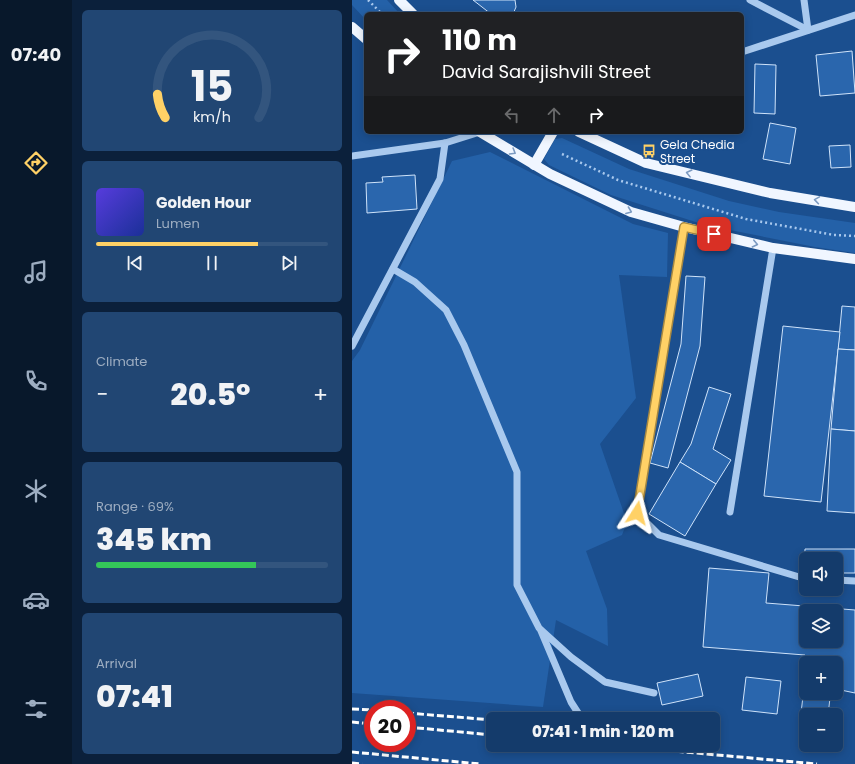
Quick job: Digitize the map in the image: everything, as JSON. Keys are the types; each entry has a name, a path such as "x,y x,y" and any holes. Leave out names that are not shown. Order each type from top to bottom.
{"main road":[{"path":"399,0 411,12"},
{"path":"352,27 364,37"},
{"path":"483,134 550,174 631,212 684,227 773,248 855,259"},
{"path":"534,165 552,134"},
{"path":"583,134 646,163 770,193 855,207"}],"street":[{"path":"750,0 808,30"},
{"path":"804,0 808,30"},
{"path":"744,51 855,15"},
{"path":"352,156 445,143 474,134"},
{"path":"352,346 440,179 445,143"},
{"path":"684,227 637,513 659,535 799,577"},
{"path":"730,512 773,248"},
{"path":"393,269 415,282 446,310 464,345 517,472 517,585 539,628 571,702 577,712"},
{"path":"843,580 855,581"},
{"path":"539,628 571,657 605,682 654,693"}],"path":[{"path":"368,0 380,12"},
{"path":"562,154 618,180 746,219 834,235 855,236"}],"shaded area":[{"path":"352,0 387,0 398,12 364,12 364,18 352,5"},
{"path":"562,138 629,169 729,201 779,212 855,223 855,253 815,247 705,225 611,195 549,165 544,159 555,139"},
{"path":"490,152 633,224 668,233 667,277 619,275 636,398 600,444 627,522 622,535 586,551 607,609 608,646 556,620 543,707 352,693 352,361 360,350 452,161"}],"building":[{"path":"473,0 515,0 516,7 514,12 488,12"},
{"path":"852,51 855,93 820,96 816,55"},
{"path":"755,64 776,65 775,114 754,113"},
{"path":"770,123 796,128 790,164 763,159"},
{"path":"850,145 851,167 831,168 829,146"},
{"path":"415,175 417,209 367,213 366,183 383,182 382,177"},
{"path":"686,276 705,277 700,346 668,468 650,463 681,344"},
{"path":"842,306 855,307 855,350 838,349"},
{"path":"783,326 840,332 821,502 764,496"},
{"path":"838,349 855,350 855,431 831,429"},
{"path":"709,387 731,394 713,449 731,460 716,484 680,462 691,444"},
{"path":"831,429 855,431 855,513 827,511"},
{"path":"680,462 716,484 685,536 649,514"},
{"path":"805,549 855,549 855,573 843,573 843,552 805,552"},
{"path":"709,568 769,573 766,603 799,606 799,648 843,648 843,609 855,610 855,693 843,690 843,656 805,655 703,647"},
{"path":"698,674 703,696 662,705 657,683"},
{"path":"746,677 781,681 777,714 742,710"},
{"path":"803,700 830,700 829,708 802,708"}],"railway":[{"path":"352,709 364,710"},
{"path":"416,714 486,719"},
{"path":"352,722 364,723"},
{"path":"416,728 486,734"},
{"path":"352,752 480,764"},
{"path":"684,752 817,764"},
{"path":"352,763 362,764"}],"place":[{"name":"Gela Chedia Street","path":"649,151"}],"route":[{"path":"637,513 684,227 714,234"}]}
